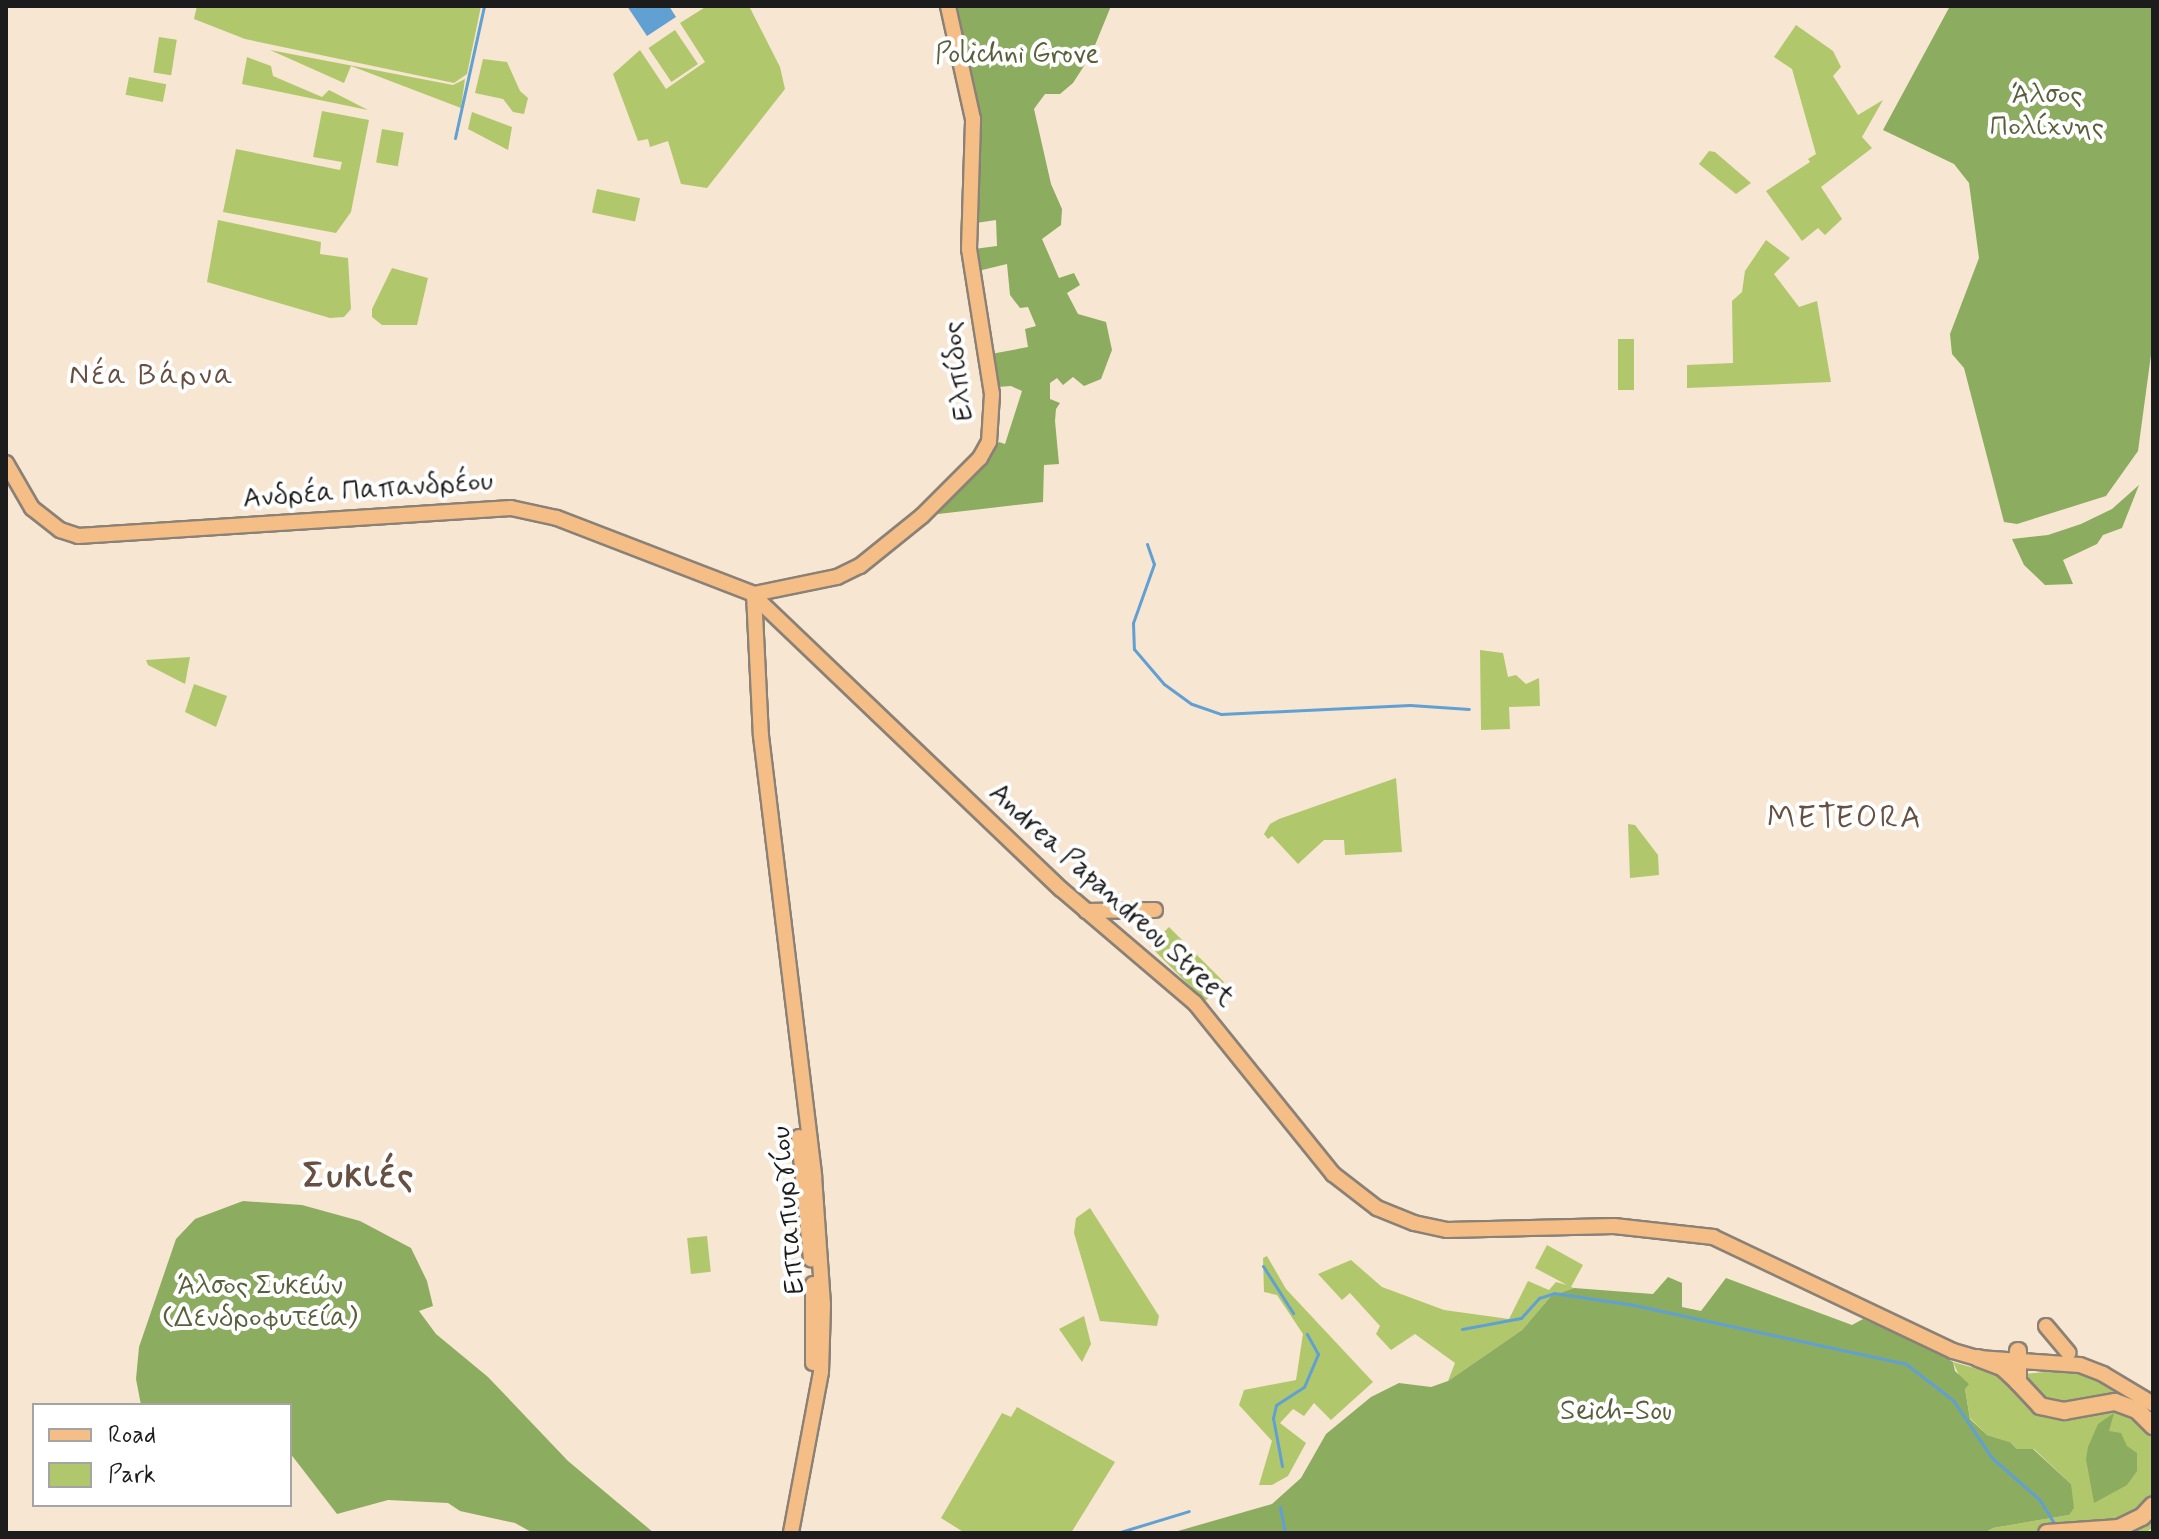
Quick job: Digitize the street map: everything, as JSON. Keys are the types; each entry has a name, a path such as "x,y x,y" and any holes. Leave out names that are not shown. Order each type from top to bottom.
{"highway":[{"path":"2018,1355 2018,1382"},
{"path":"1978,1358 2002,1367 2044,1408 2064,1411 2115,1402 2137,1410 2153,1426"},
{"path":"2047,1533 2127,1525 2153,1505"}],"main road":[{"name":"Ελπίδος","path":"754,594 837,577 855,569 922,516 983,455 989,442 992,388 969,249 973,119 948,6"},
{"name":"Ανδρέα Παπανδρέου","path":"6,463 36,512 60,530 78,536 511,508 557,518 754,594"},
{"name":"Επταπυργίου","path":"754,594 760,720 814,1176 824,1320 820,1381 791,1533"},
{"name":"Andrea Papandreou Street","path":"754,594 955,791 1086,911 1195,1003 1333,1174 1385,1212 1423,1226 1456,1230 1614,1226 1697,1234 1733,1245 1934,1342 1978,1358 2069,1353 2115,1370 2153,1403"},
{"name":"Επταπυργίου","path":"778,882 775,914 796,1103 814,1313 810,1388 782,1533"},
{"path":"1086,911 1151,909"},
{"path":"2046,1326 2069,1353"},
{"name":"Andrea Papandreou Street","path":"1934,1342 2087,1367 2153,1403"}],"green space":[{"path":"197,6 481,6 467,74 454,83 245,39 194,19"},
{"path":"707,6 749,6 780,67 785,89 707,188 681,184 668,141 650,147 648,139 638,141 613,74 640,50 666,89 705,62 680,23"},
{"name":"Polichni Grove","path":"955,6 1111,6 1091,55 1073,83 1060,94 1045,94 1034,109 1051,184 1062,209 1061,225 1042,239 1059,278 1074,273 1080,285 1067,293 1078,314 1106,322 1112,350 1101,379 1084,386 1073,377 1063,385 1057,378 1050,383 1050,399 1060,403 1055,421 1059,464 1044,465 1043,502 938,514 936,509 999,442 1005,444 1022,391 1011,386 997,387 991,354 1028,347 1025,329 1036,326 1028,307 1020,308 1010,295 1007,264 978,271 974,249 997,246 996,220 976,223"},
{"name":"Άλσος Πολίχνης","path":"1950,6 2153,6 2153,340 2138,451 2106,496 2017,524 2004,522 1964,368 1952,354 1950,334 1979,258 1969,183 1954,164 1883,130"},
{"path":"1796,25 1833,51 1841,67 1833,76 1858,115 1883,100 1862,137 1872,148 1821,187 1842,219 1825,235 1818,228 1802,241 1766,191 1810,162 1808,159 1816,154 1792,69 1774,57"},
{"path":"675,30 698,64 671,82 648,48"},
{"path":"159,37 177,40 171,75 153,73"},
{"path":"270,50 453,85 465,79 461,108 351,66 344,83"},
{"path":"247,57 271,66 273,76 322,97 329,90 368,110 242,84"},
{"path":"483,59 507,62 520,91 528,98 524,114 513,112 503,99 475,93"},
{"path":"129,77 166,84 163,102 126,95"},
{"path":"322,111 369,120 351,212 336,233 223,212 236,149 340,170 342,162 313,157"},
{"path":"472,112 512,127 508,150 468,129"},
{"path":"382,129 404,133 398,166 376,162"},
{"path":"1709,151 1715,152 1751,183 1736,194 1699,164"},
{"path":"597,189 640,198 635,222 592,212"},
{"path":"218,220 321,242 320,254 348,258 351,309 344,317 330,318 207,282"},
{"path":"1766,240 1790,258 1774,274 1799,307 1817,301 1831,382 1687,388 1687,365 1733,363 1732,301 1742,292 1745,271"},
{"path":"392,268 428,278 417,325 382,325 372,317 372,309"},
{"path":"1618,339 1634,339 1634,390 1618,390"},
{"path":"2139,485 2122,528 2103,535 2097,544 2063,560 2073,584 2045,585 2024,565 2012,539 2048,535 2081,524 2112,509"},
{"path":"1480,650 1503,653 1508,677 1516,675 1526,684 1539,678 1540,706 1509,707 1510,729 1481,730"},
{"path":"190,657 185,684 148,665 146,660"},
{"path":"194,684 227,696 216,727 185,712"},
{"path":"1396,778 1402,852 1345,855 1344,840 1324,840 1298,864 1272,836 1268,839 1264,834 1270,824 1279,819"},
{"path":"1628,824 1635,825 1658,855 1659,875 1630,878"},
{"path":"1169,927 1224,982 1205,1001 1150,946"},
{"name":"Άλσος Συκεών (Δενδροφυτεία)","path":"243,1201 302,1205 360,1221 411,1248 427,1281 433,1306 419,1311 436,1334 488,1377 568,1461 654,1533 533,1533 515,1523 460,1511 448,1503 388,1500 337,1514 292,1456 292,1403 141,1403 136,1379 139,1347 176,1239 195,1219"},
{"path":"1090,1208 1159,1316 1157,1326 1100,1321 1074,1233 1076,1218"},
{"path":"707,1236 711,1272 691,1274 687,1238"},
{"path":"1547,1245 1583,1265 1571,1287 1574,1288 1551,1296 1522,1330 1448,1381 1455,1363 1415,1334 1391,1350 1376,1334 1380,1326 1350,1293 1342,1300 1318,1274 1351,1260 1382,1287 1444,1310 1509,1319 1528,1281 1549,1290 1556,1282 1567,1285 1535,1268"},
{"path":"1267,1256 1286,1289 1373,1382 1331,1420 1314,1403 1304,1416 1293,1409 1280,1423 1306,1443 1288,1476 1272,1485 1259,1485 1272,1441 1239,1405 1244,1390 1296,1380 1303,1334 1277,1295 1264,1292 1263,1258"},
{"name":"Seich-Sou","path":"1668,1277 1682,1283 1682,1307 1701,1311 1726,1278 1852,1325 1863,1319 1929,1347 1953,1362 1955,1371 1969,1384 1965,1389 1970,1419 1987,1435 2010,1442 2017,1449 2033,1449 2071,1484 2074,1508 2069,1515 1993,1528 1984,1533 1171,1533 1272,1504 1301,1478 1326,1434 1371,1397 1399,1383 1431,1387 1448,1381 1522,1330 1551,1296 1574,1288 1653,1294"},
{"path":"1084,1316 1091,1344 1082,1362 1059,1329"},
{"path":"1953,1362 2003,1376 2065,1370 2096,1376 2153,1412 2153,1527 2146,1533 1984,1533 1993,1528 2069,1515 2071,1484 2034,1449 2017,1449 2010,1442 1987,1435 1970,1418 1965,1389"},
{"path":"1017,1407 1115,1462 1071,1533 965,1533 941,1518 1002,1413 1011,1417"},
{"path":"2114,1413 2109,1431 2121,1433 2127,1446 2137,1453 2137,1471 2127,1485 2094,1503 2086,1459 2088,1447 2098,1424"}],"water":[{"path":"627,6 669,6 676,17 647,36"}],"waterway":[{"path":"455,138 484,6"},
{"path":"1147,544 1154,564 1133,623 1134,649 1164,684 1192,704 1221,714 1410,705 1469,709"},
{"path":"1263,1266 1293,1313"},
{"path":"1462,1329 1521,1318 1539,1298 1554,1293 1634,1305 1906,1364 1953,1400 1992,1458 2039,1499 2056,1526"},
{"path":"1282,1466 1273,1418 1276,1405 1304,1387 1318,1354 1307,1334"},
{"path":"1280,1507 1285,1533"},
{"path":"1117,1533 1189,1511"}],"district":[{"name":"Νέα Βάρνα","path":"152,376"},
{"name":"METEORA","path":"1845,818"},
{"name":"Συκιές","path":"359,1178"}]}
